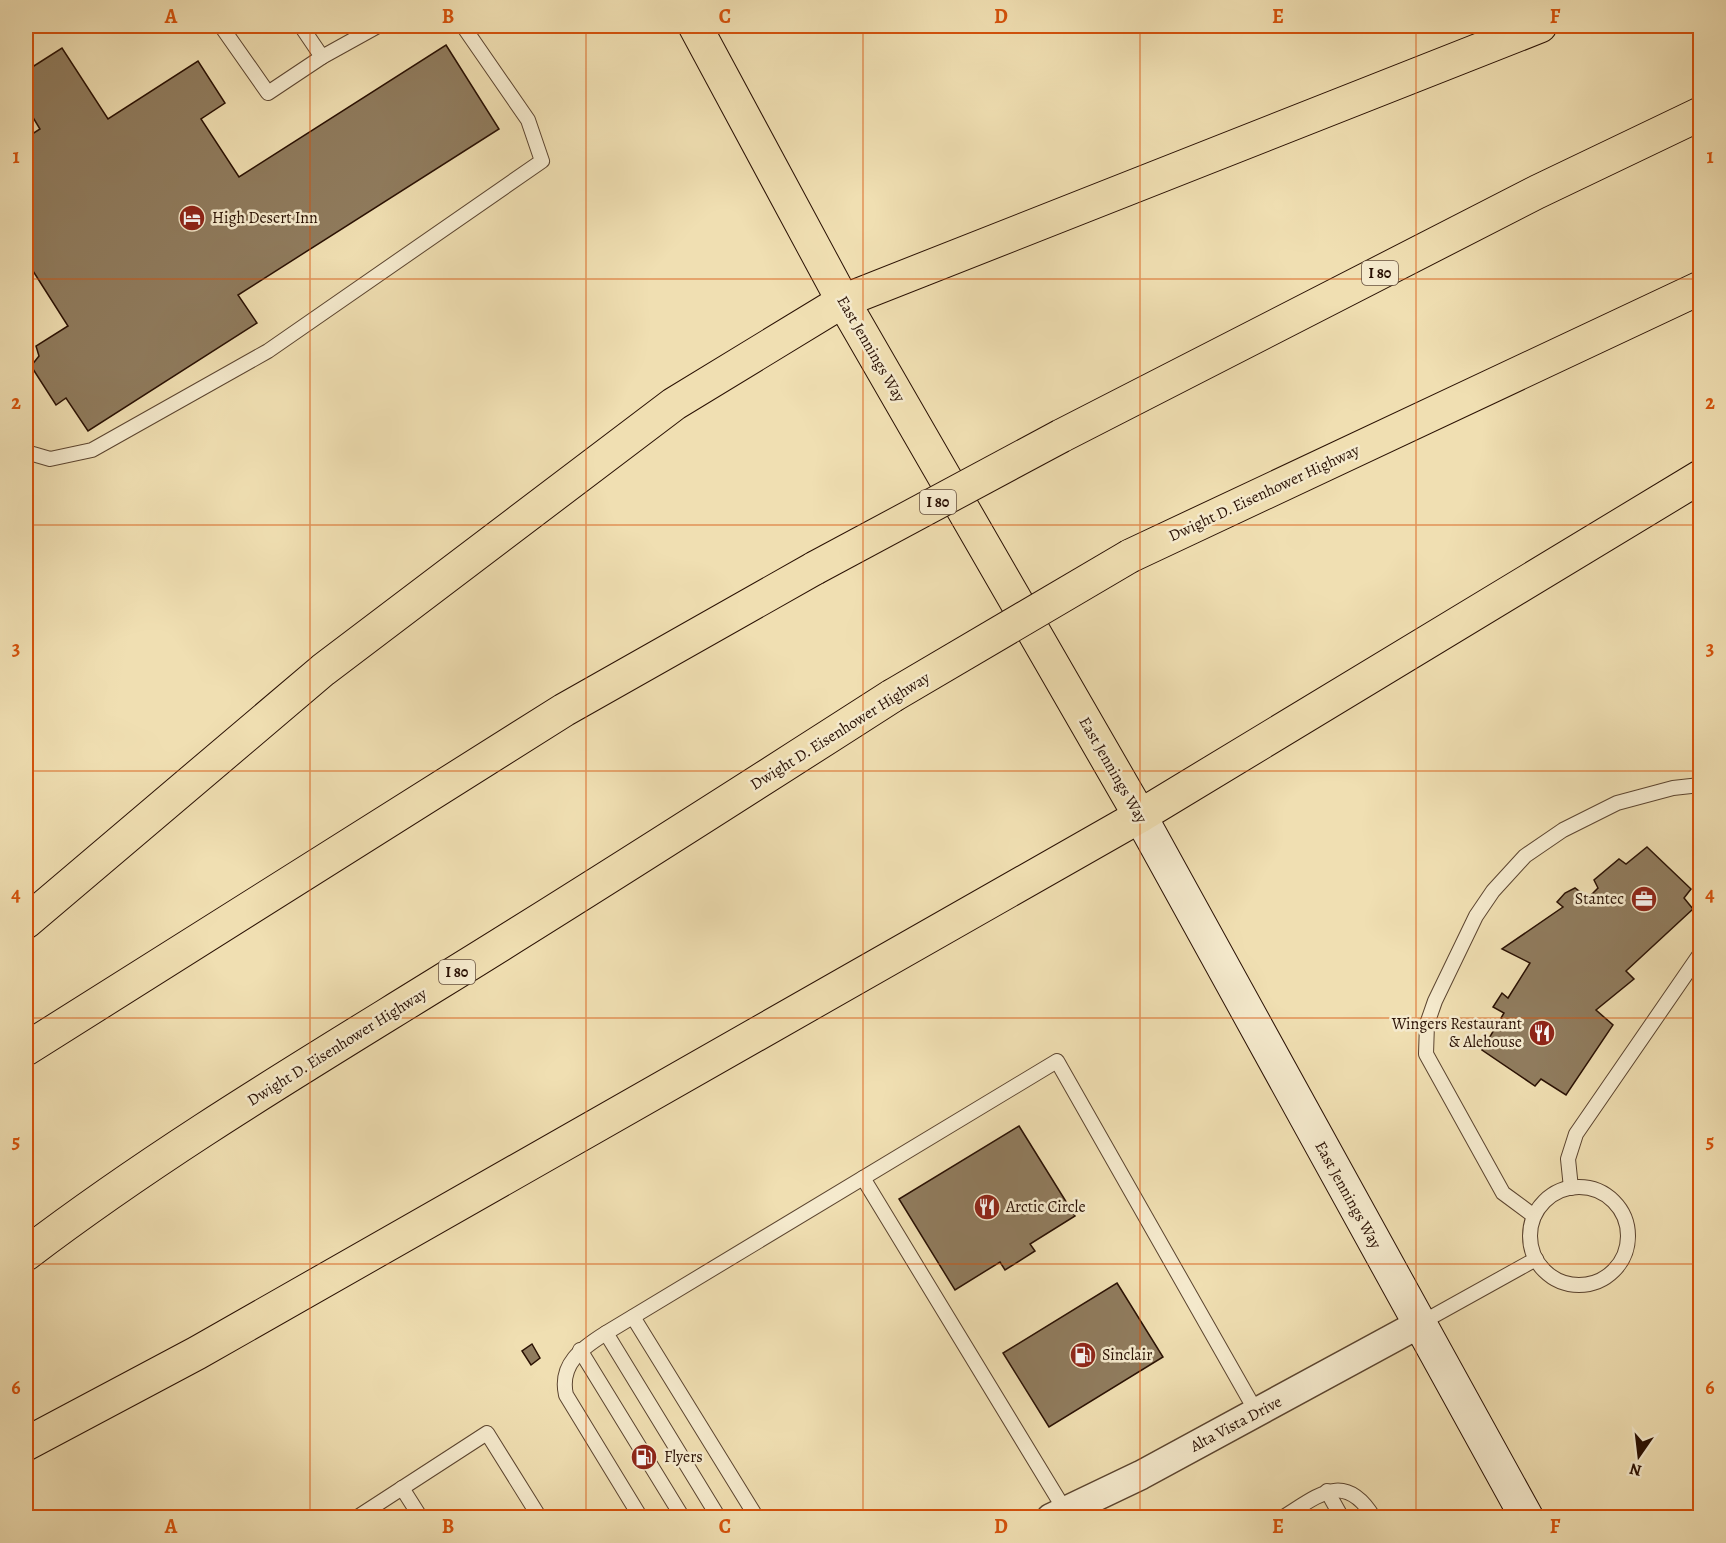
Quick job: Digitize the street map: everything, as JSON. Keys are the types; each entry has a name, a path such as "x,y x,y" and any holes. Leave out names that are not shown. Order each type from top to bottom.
{"main road":[{"name":"East Jennings Way","path":"695,26 843,301 1140,816"},
{"path":"26,922 323,670 361,641 674,404 843,301 1540,26"},
{"name":"I 80","path":"26,1049 564,710 815,568 1061,436 1537,192 1701,114"},
{"name":"Dwight D. Eisenhower Highway","path":"26,1254 100,1199 336,1047 655,849 892,696 1130,556 1701,288"},
{"path":"26,1444 197,1353 1140,816 1701,477"}],"street":[{"name":"East Jennings Way","path":"1140,816 1527,1518"},
{"name":"Alta Vista Drive","path":"1058,1515 1257,1413 1419,1324"}],"lane":[{"path":"221,26 268,93 322,57 378,26"},
{"path":"301,26 322,57"},
{"path":"26,452 50,459 92,450 268,351 542,161 528,120 463,26"},
{"path":"1534,1216 1503,1194 1426,1054 1427,1024 1435,1001 1476,916 1493,891 1525,856 1563,830 1617,803 1672,788 1701,785"},
{"path":"1571,1188 1568,1159 1576,1134 1701,954"},
{"path":"641,1518 567,1395 564,1383 574,1355 606,1333 1057,1061 1257,1413"},
{"path":"863,1179 1058,1515"},
{"path":"1571,1188 1592,1189 1608,1196 1620,1209 1627,1232 1623,1258 1613,1271 1599,1281 1583,1285 1566,1283 1550,1276 1536,1259 1530,1236 1534,1216 1549,1197 1571,1188"},
{"path":"1419,1324 1536,1259"},
{"path":"633,1317 757,1518"},
{"path":"606,1333 719,1518"},
{"path":"580,1350 683,1518"},
{"path":"356,1518 487,1433 540,1518"},
{"path":"402,1488 421,1518"},
{"path":"1282,1518 1327,1491 1347,1491 1358,1496 1374,1518"},
{"path":"1327,1491 1342,1518"}],"building":[{"name":"High Desert Inn","path":"446,45 499,129 238,295 257,323 88,431 66,398 56,405 31,366 39,356 36,346 68,326 26,260 26,138 40,129 26,106 26,71 62,48 108,119 198,61 225,103 201,119 239,177"},
{"path":"1647,847 1691,889 1684,898 1693,909 1626,971 1634,979 1596,1010 1613,1025 1566,1095 1541,1079 1535,1086 1482,1050 1504,1013 1493,1007 1502,993 1508,998 1530,963 1502,949 1563,907 1557,902 1565,893 1575,888 1588,898 1598,888 1594,880 1619,859 1626,864"},
{"name":"Arctic Circle","path":"1019,1126 1075,1216 1030,1244 1035,1251 1005,1270 1000,1262 955,1290 899,1199"},
{"name":"Sinclair","path":"1117,1283 1163,1357 1049,1427 1003,1353"},
{"path":"532,1344 540,1358 531,1365 522,1351"}],"place":[{"name":"High Desert Inn","path":"192,218"},
{"name":"Stantec","path":"1644,899"},
{"name":"Wingers Restaurant & Alehouse","path":"1542,1033"},
{"name":"Arctic Circle","path":"987,1207"},
{"name":"Sinclair","path":"1083,1355"},
{"name":"Flyers","path":"644,1457"}]}
